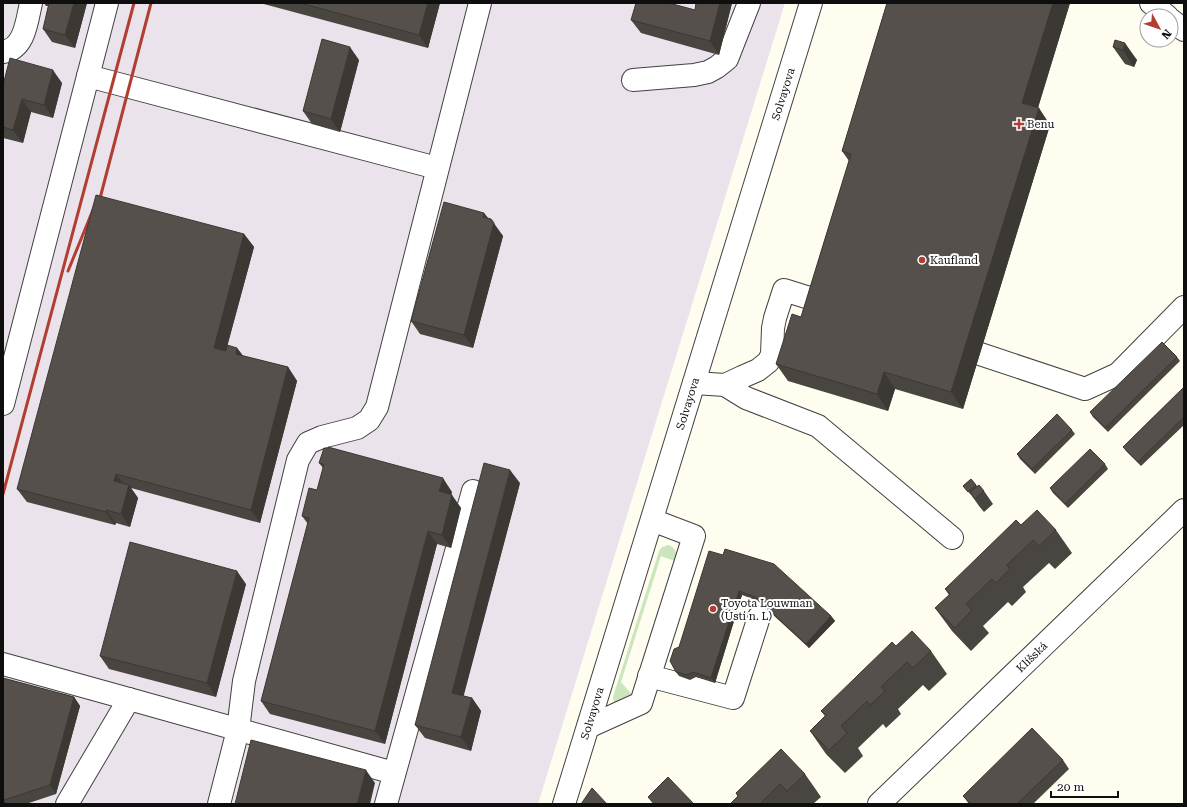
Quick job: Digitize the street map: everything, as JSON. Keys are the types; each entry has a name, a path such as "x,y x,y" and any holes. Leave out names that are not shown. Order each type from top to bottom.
{"street":[{"path":"3,52 13,48 23,36 31,3"},
{"path":"3,404 107,3"},
{"path":"219,804 238,730 244,681 298,460 308,443 322,437 357,428 369,420 377,407 480,3"},
{"path":"633,80 694,75 708,72 717,67 727,59 749,3"},
{"name":"Solvayova","path":"564,804 811,3"},
{"path":"88,76 437,168"},
{"path":"725,385 758,370 768,362 772,355 775,318 784,290 822,302"},
{"path":"980,354 1085,389 1118,374 1184,307"},
{"path":"694,383 725,385 746,398 818,426 952,538"},
{"path":"386,804 473,491"},
{"name":"Klíšská","path":"884,802 1184,510"},
{"path":"588,727 641,703 694,536 652,520"},
{"path":"650,676 733,698 759,617"},
{"path":"3,664 394,773"},
{"path":"67,804 129,699"}],"shaded area":[{"path":"3,3 785,3 538,804 3,804"}],"green space":[{"path":"669,545 676,552 675,561 661,556 621,682 633,696 614,706 613,697 659,551 662,547"}],"building":[{"path":"49,3 74,3 65,35 43,29"},
{"path":"300,3 428,3 419,35"},
{"path":"636,3 669,3 695,10 696,3 720,3 710,41 631,20"},
{"name":"Kaufland","path":"887,3 1053,3 1022,103 1039,108 951,392 884,372 877,394 776,364 792,314 801,317 851,154 842,151"},
{"path":"322,39 350,47 331,119 303,111"},
{"path":"1115,40 1125,43 1123,50 1113,47"},
{"path":"10,58 53,70 44,105 22,99 13,130 3,127 3,85"},
{"path":"96,195 244,234 214,348 226,351 227,345 237,348 236,354 288,367 251,510 116,474 114,481 129,485 121,514 106,510 106,512 17,489"},
{"path":"444,202 484,213 483,217 491,219 494,223 464,335 411,321"},
{"path":"1162,342 1177,357 1105,428 1090,412"},
{"path":"1184,387 1184,417 1138,462 1123,447"},
{"path":"1057,414 1072,430 1032,469 1017,454"},
{"path":"328,447 443,478 439,491 452,495 442,535 428,531 375,731 261,701 309,518 302,516 309,488 317,490 324,464 319,463 324,448 328,449"},
{"path":"1090,449 1105,464 1065,504 1050,488"},
{"path":"484,463 510,470 452,693 472,698 461,737 415,725"},
{"path":"971,479 976,485 968,492 963,486"},
{"path":"979,485 984,491 975,499 970,492"},
{"path":"1037,510 1056,530 1039,546 1033,540 1007,565 1010,569 996,583 992,579 966,604 972,610 955,628 935,608 950,594 945,589 1016,520 1021,525"},
{"path":"130,542 237,571 207,683 100,656"},
{"path":"725,549 774,564 831,616 806,644 755,597 739,591 711,678 693,672 687,675 676,672 670,661 674,649 679,647 709,551 723,555"},
{"path":"912,631 931,651 913,668 907,662 881,687 885,691 870,705 867,701 841,726 847,733 829,750 810,731 826,715 821,711 892,642 896,646"},
{"path":"3,678 74,697 50,785 4,800 3,804"},
{"path":"1032,728 1063,760 1017,804 971,804 963,796"},
{"path":"251,740 366,770 357,804 235,804"},
{"path":"781,749 805,774 787,791 780,784 760,804 730,804 738,796 736,793"},
{"path":"668,777 694,804 654,804 648,797"},
{"path":"592,788 607,804 581,804"}],"railway":[{"path":"3,494 134,3"},
{"path":"98,206 151,3"},
{"path":"68,271 95,205"}],"place":[{"name":"Benu","path":"1019,124"},
{"name":"Kaufland","path":"922,260"},
{"name":"Toyota Louwman (Ústí n. L)","path":"713,609"}]}
